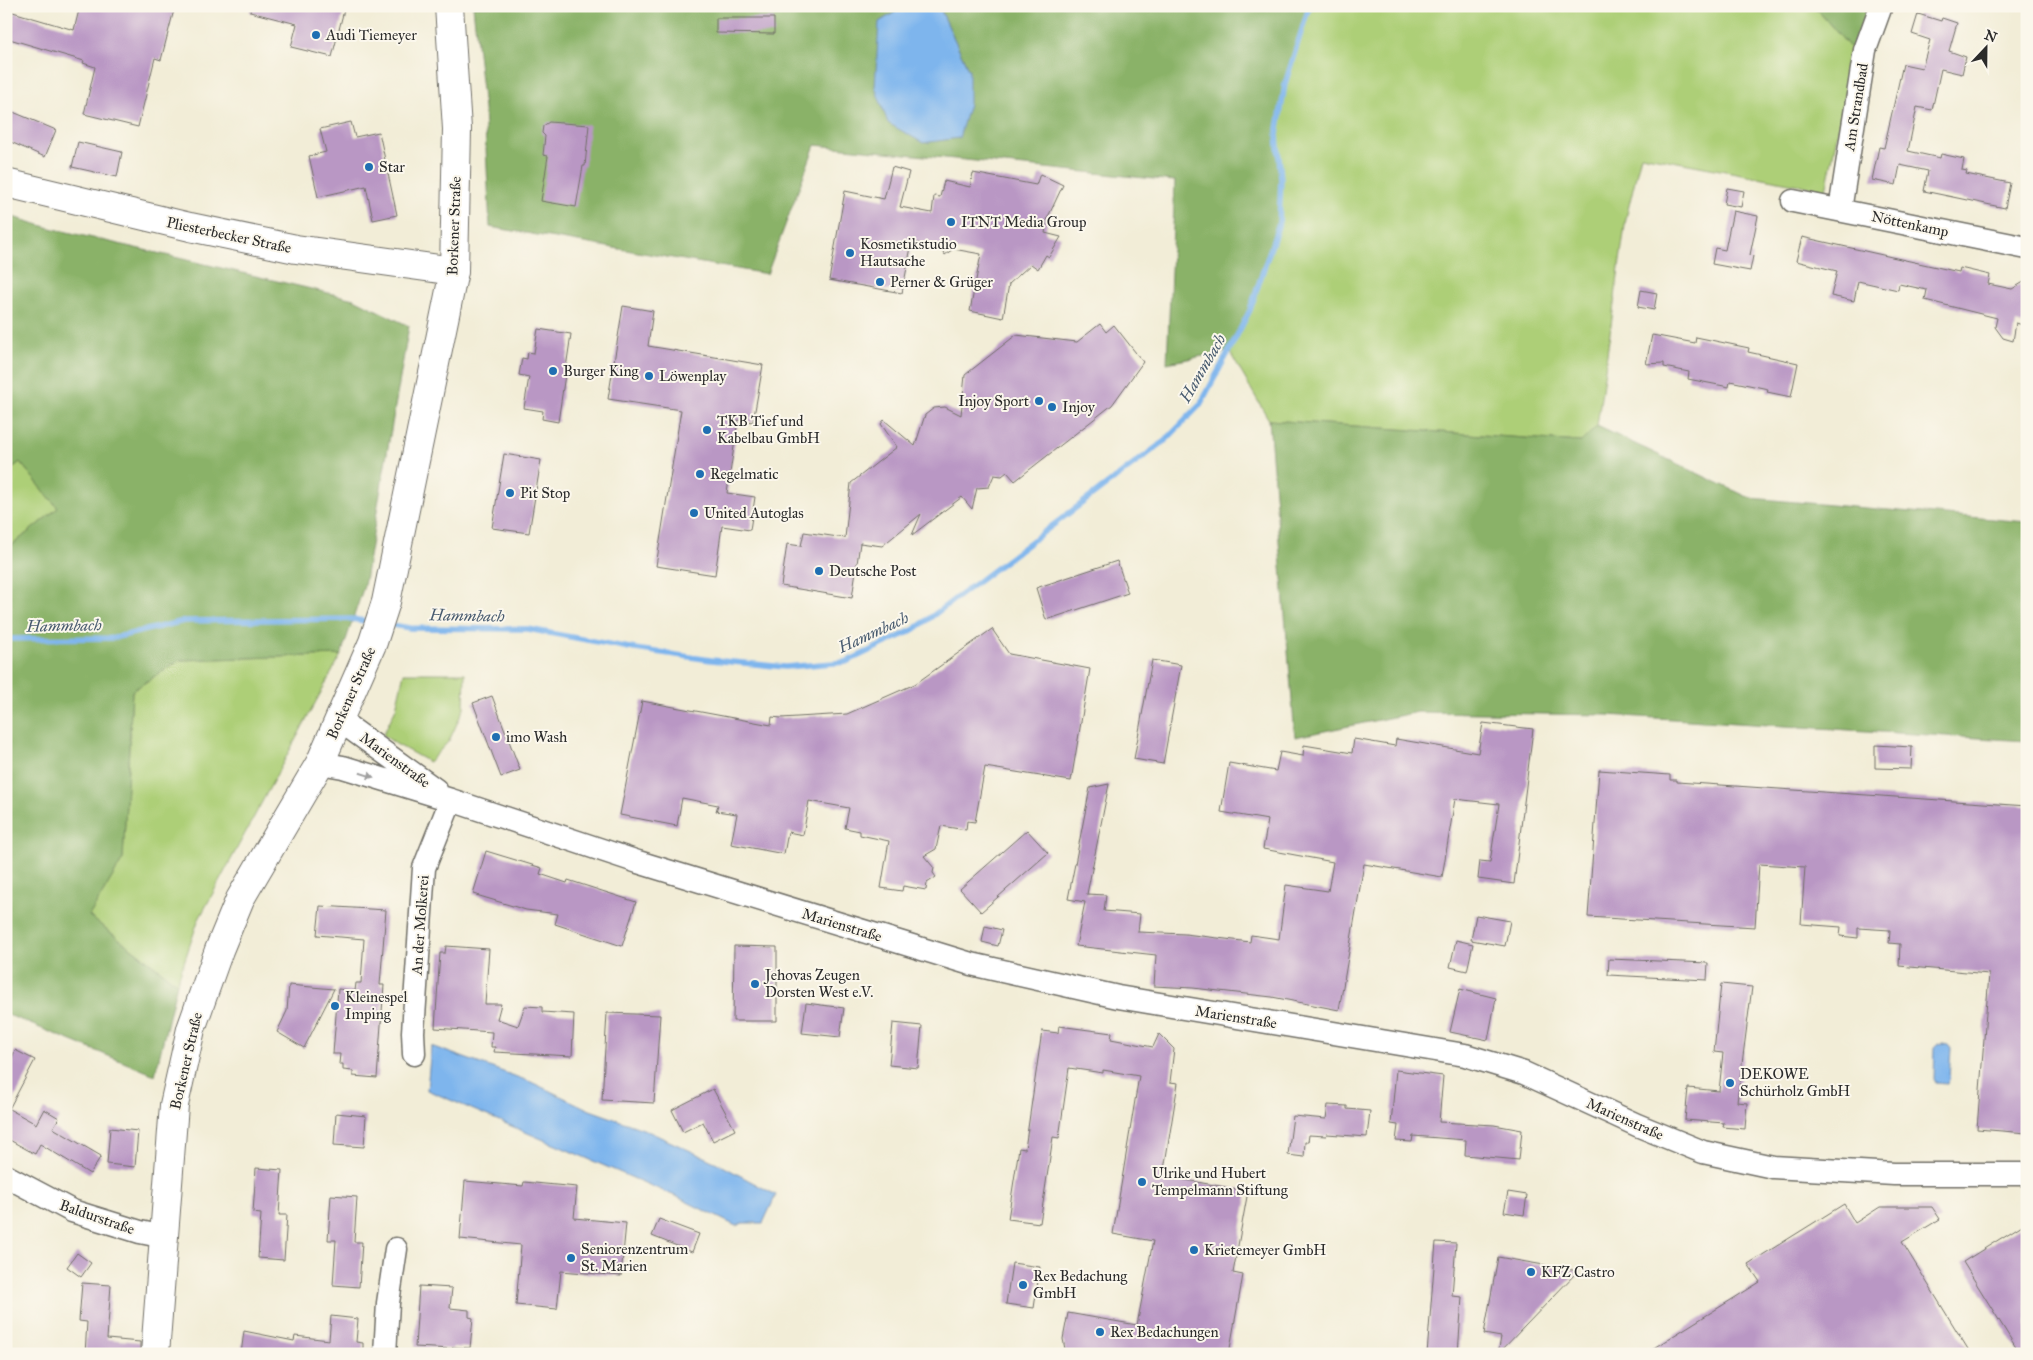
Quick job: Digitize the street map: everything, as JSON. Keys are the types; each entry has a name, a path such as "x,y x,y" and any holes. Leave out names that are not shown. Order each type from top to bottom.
{"main road":[{"name":"Borkener Straße","path":"155,1354 174,1105 191,1029 219,950 240,899 320,763 373,642 386,602 454,271 457,129 450,6"},
{"name":"Pliesterbecker Straße","path":"6,183 181,225 296,249 454,271"}],"street":[{"name":"Am Strandbad","path":"1840,210 1865,50 1881,6"},
{"name":"Nöttenkamp","path":"1793,201 2027,248"},
{"name":"Marienstraße","path":"339,720 451,800"},
{"name":"Marienstraße","path":"320,763 344,767 451,800 638,862 971,964 1118,997 1465,1055 1524,1073 1637,1126 1704,1152 1782,1167 1894,1174 2027,1174"},
{"name":"An der Molkerei","path":"414,1054 413,1032 424,868 451,800"},
{"name":"Baldurstraße","path":"6,1176 72,1211 134,1231 165,1237"},
{"path":"385,1354 388,1303 396,1249"}],"green space":[{"path":"473,6 905,6 879,22 969,71 939,6 1312,6 1308,10 1285,84 1277,135 1281,179 1279,223 1250,310 1229,351 1167,363 1175,181 815,145 767,274 490,227 484,109"},
{"path":"1312,6 1814,6 1854,52 1826,190 1641,155 1626,218 1597,426 1581,442 1269,420 1229,351 1250,310 1279,223 1281,179 1277,135 1285,84 1308,10"},
{"path":"1814,6 1871,6 1854,52"},
{"path":"6,215 50,228 354,299 409,326 364,586 341,655 180,660 132,691 123,859 89,916 177,983 155,1075 6,1014 6,550 58,508 20,462 6,473"},
{"path":"1269,420 1581,442 1597,426 1750,498 2027,522 2027,741 1607,715 1418,712 1295,737"},
{"path":"20,462 58,508 6,550 6,473"},
{"path":"341,655 198,921 177,983 89,916 123,859 132,691 180,660"},
{"path":"404,673 465,673 464,708 449,741 429,762 383,735 396,708"}],"water":[{"path":"905,6 939,6 969,71 969,104 959,138 923,143 888,123 875,87 879,22"},
{"path":"1943,1043 1948,1044 1951,1048 1947,1084 1936,1083 1934,1079 1935,1047"},
{"path":"431,1046 531,1082 590,1110 643,1129 717,1163 776,1195 763,1223 743,1223 736,1226 675,1196 427,1090"}],"building":[{"path":"80,6 175,6 161,60 155,58 138,127 84,114 95,67 83,63 84,61 6,38 6,10 74,30"},
{"name":"Audi Tiemeyer","path":"251,6 345,6 332,57 291,47 297,24 250,12"},
{"path":"1918,14 1941,21 1942,18 1957,23 1949,51 1966,57 1962,74 1941,69 1932,110 1917,107 1908,151 1940,158 1941,154 1964,159 1962,170 1967,171 1966,174 2010,183 2005,208 1924,191 1928,171 1900,165 1896,185 1872,180 1879,147 1884,148 1903,64 1922,68 1930,40 1912,34"},
{"path":"716,18 774,18 774,34 716,33"},
{"path":"6,109 56,130 45,157 6,140"},
{"path":"351,122 355,137 379,132 397,215 373,220 366,186 318,197 309,156 326,152 320,129"},
{"path":"549,122 589,125 585,166 583,166 576,207 541,201 548,156 543,155 545,136 542,133 543,126"},
{"path":"78,142 122,152 117,177 72,167"},
{"path":"892,167 909,172 900,207 932,213 934,196 940,197 944,181 970,187 973,173 1036,185 1040,174 1063,185 1048,217 1045,233 1061,237 1049,257 1046,255 1038,269 1031,264 1009,284 1003,318 970,311 981,254 953,249 945,255 940,247 912,242 902,293 829,280 845,191 884,199"},
{"path":"1727,188 1744,191 1741,207 1724,204"},
{"path":"1733,211 1758,216 1750,255 1753,256 1750,271 1712,264 1715,248 1725,250"},
{"path":"1802,237 1959,272 1960,268 1990,275 1988,284 2012,289 2027,280 2027,307 2023,325 2016,323 2013,341 2003,338 1995,327 1997,318 1925,300 1927,290 1899,284 1898,290 1858,281 1854,301 1831,296 1837,271 1796,261"},
{"path":"1641,290 1657,293 1654,310 1638,307"},
{"path":"623,306 653,311 648,346 763,365 753,422 738,420 727,493 755,497 750,530 722,526 715,575 656,566 681,410 608,399"},
{"path":"1100,324 1106,332 1114,325 1143,362 1112,405 1015,481 1007,472 1002,476 994,475 989,487 977,488 972,509 962,497 912,535 921,514 882,546 860,543 852,598 781,586 787,544 801,546 804,532 845,538 851,483 897,447 881,424 884,420 915,446 925,415 934,408 945,407 961,415 965,375 1016,335 1077,342"},
{"path":"538,329 571,334 558,422 542,419 543,411 524,408 529,377 519,375 522,358 527,359 528,352 534,353"},
{"path":"1652,335 1695,343 1696,337 1749,348 1748,352 1798,363 1791,397 1767,392 1768,389 1730,381 1729,387 1688,379 1689,372 1664,367 1664,363 1646,364"},
{"path":"504,454 541,460 529,533 492,528"},
{"path":"1117,561 1128,593 1046,620 1036,588"},
{"path":"992,629 1009,654 1090,669 1071,781 985,767 975,822 967,821 966,830 941,826 936,849 924,856 934,868 933,873 936,877 927,883 926,890 903,886 902,891 881,888 889,841 860,835 860,831 845,828 849,808 809,801 803,835 788,832 784,854 731,844 737,814 716,811 718,805 682,798 677,826 620,815 642,701 771,725 772,717 847,714 915,684"},
{"path":"1152,660 1181,665 1163,764 1134,759"},
{"name":"imo Wash","path":"492,696 520,770 501,777 473,703"},
{"path":"1483,723 1533,729 1514,884 1478,879 1480,861 1490,862 1499,804 1455,799 1442,877 1364,864 1339,1010 1272,997 1193,988 1154,986 1156,955 1076,946 1085,902 1068,899 1090,788 1109,784 1087,894 1106,895 1104,911 1140,914 1138,932 1185,934 1250,942 1251,935 1279,939 1286,885 1328,891 1333,862 1263,849 1268,820 1221,812 1229,763 1276,771 1280,752 1303,756 1304,745 1352,753 1354,739 1395,746 1396,739 1478,753"},
{"path":"1875,745 1912,747 1911,769 1875,768"},
{"path":"1599,770 1670,775 1670,780 1677,780 1677,782 2027,806 2027,1133 1977,1129 1989,974 1899,966 1900,944 1889,943 1890,930 1858,928 1858,938 1840,936 1841,927 1801,924 1805,867 1759,864 1755,927 1588,917"},
{"path":"1027,830 1048,853 981,912 960,889"},
{"path":"486,851 542,868 540,874 567,883 568,880 636,902 622,946 555,924 558,914 526,910 473,894"},
{"path":"320,906 386,910 380,985 384,985 377,1078 353,1076 353,1071 343,1070 343,1064 339,1064 340,1054 333,1054 338,989 355,991 356,983 361,983 364,939 317,935"},
{"path":"1476,915 1510,921 1505,946 1471,940"},
{"path":"985,926 1002,930 998,946 982,942"},
{"path":"1456,940 1473,944 1467,971 1450,967"},
{"path":"446,946 489,949 485,1004 501,1004 497,1019 518,1026 525,1006 542,1007 542,1012 574,1014 572,1056 494,1052 495,1047 491,1047 492,1032 435,1028 440,953 445,953"},
{"name":"Jehovas Zeugen Dorsten West e.V.","path":"734,946 777,947 777,1021 733,1021"},
{"path":"1609,959 1708,963 1707,980 1608,975"},
{"path":"1721,984 1752,987 1737,1102 1747,1103 1745,1129 1723,1127 1724,1123 1685,1120 1688,1088 1719,1091 1723,1053 1714,1052"},
{"path":"289,985 334,989 304,1048 277,1032 287,1011"},
{"path":"1460,989 1496,998 1488,1040 1450,1032"},
{"path":"806,1003 844,1008 840,1037 802,1033"},
{"path":"607,1013 660,1015 654,1103 602,1100"},
{"path":"893,1023 922,1026 918,1068 889,1065"},
{"path":"1059,1026 1112,1033 1111,1039 1153,1047 1159,1034 1174,1049 1170,1082 1178,1083 1163,1176 1248,1191 1233,1273 1243,1275 1229,1354 1066,1354 1063,1339 1068,1313 1137,1325 1153,1241 1113,1234 1139,1076 1103,1070 1103,1073 1069,1068 1059,1138 1053,1137 1040,1223 1008,1219 1019,1148 1025,1149 1042,1031 1058,1033"},
{"path":"15,1050 35,1060 9,1109 36,1124 44,1109 59,1118 53,1128 101,1156 90,1174 40,1144 35,1154 6,1138 6,1074"},
{"path":"1396,1070 1443,1076 1439,1122 1494,1125 1522,1130 1519,1160 1465,1155 1466,1140 1413,1136 1412,1142 1396,1141 1398,1125 1391,1124"},
{"path":"713,1089 735,1130 713,1141 703,1122 683,1132 672,1110"},
{"path":"1328,1105 1347,1106 1347,1109 1370,1111 1367,1137 1327,1134 1326,1136 1309,1135 1308,1142 1305,1142 1304,1157 1288,1155 1293,1116 1326,1119"},
{"path":"336,1113 366,1116 364,1147 334,1145"},
{"path":"110,1128 138,1131 135,1167 107,1164"},
{"path":"256,1168 282,1170 279,1215 287,1215 284,1260 258,1258 261,1214 253,1213"},
{"name":"Seniorenzentrum St. Marien","path":"465,1181 523,1186 524,1182 577,1187 574,1218 626,1223 621,1276 561,1271 557,1309 516,1305 521,1245 460,1239"},
{"path":"1508,1192 1527,1195 1524,1215 1504,1212"},
{"path":"331,1195 357,1197 354,1242 362,1242 359,1287 333,1285 336,1240 328,1240"},
{"path":"1844,1204 1855,1223 1880,1207 1932,1207 1940,1219 1902,1242 1971,1354 1644,1354 1760,1282 1748,1264"},
{"path":"659,1219 699,1234 692,1252 652,1236"},
{"path":"2027,1222 2027,1354 2020,1354 1963,1262"},
{"path":"1436,1242 1456,1243 1452,1296 1462,1297 1458,1354 1427,1354"},
{"path":"77,1253 91,1263 81,1277 67,1267"},
{"path":"1498,1257 1578,1271 1498,1354 1501,1337 1484,1334"},
{"name":"Rex Bedachung GmbH","path":"1012,1263 1040,1267 1034,1308 1006,1304"},
{"path":"82,1283 111,1285 107,1339 140,1342 140,1354 85,1354 87,1322 79,1321"},
{"path":"419,1286 452,1288 450,1308 469,1310 469,1317 473,1318 470,1348 415,1347"},
{"path":"331,1316 358,1319 356,1342 363,1343 363,1354 241,1354 244,1331 294,1341 295,1336 329,1340"}],"waterway":[{"name":"Hammbach","path":"386,624 410,628 528,629 635,649 711,660 785,667 846,662 915,629 1166,440 1200,405 1250,310 1279,223 1281,179 1277,135 1285,84 1308,10 1312,6"},
{"name":"Hammbach","path":"6,639 113,638 184,621 351,619 372,622"}],"place":[{"name":"Audi Tiemeyer","path":"316,35"},
{"name":"Star","path":"369,167"},
{"name":"ITNT Media Group","path":"951,222"},
{"name":"Kosmetikstudio Hautsache","path":"850,253"},
{"name":"Perner & Grüger","path":"880,282"},
{"name":"Burger King","path":"553,371"},
{"name":"Löwenplay","path":"649,376"},
{"name":"Injoy Sport","path":"1039,401"},
{"name":"Injoy","path":"1052,407"},
{"name":"TKB Tief und Kabelbau GmbH","path":"707,430"},
{"name":"Regelmatic","path":"700,474"},
{"name":"Pit Stop","path":"510,493"},
{"name":"United Autoglas","path":"694,513"},
{"name":"Deutsche Post","path":"819,571"},
{"name":"imo Wash","path":"496,737"},
{"name":"Jehovas Zeugen Dorsten West e.V.","path":"755,984"},
{"name":"Kleinespel Imping","path":"335,1006"},
{"name":"DEKOWE Schürholz GmbH","path":"1730,1083"},
{"name":"Ulrike und Hubert Tempelmann Stiftung","path":"1142,1182"},
{"name":"Krietemeyer GmbH","path":"1194,1250"},
{"name":"Seniorenzentrum St. Marien","path":"571,1258"},
{"name":"KFZ Castro","path":"1531,1272"},
{"name":"Rex Bedachung GmbH","path":"1023,1285"},
{"name":"Rex Bedachungen","path":"1100,1332"}]}
